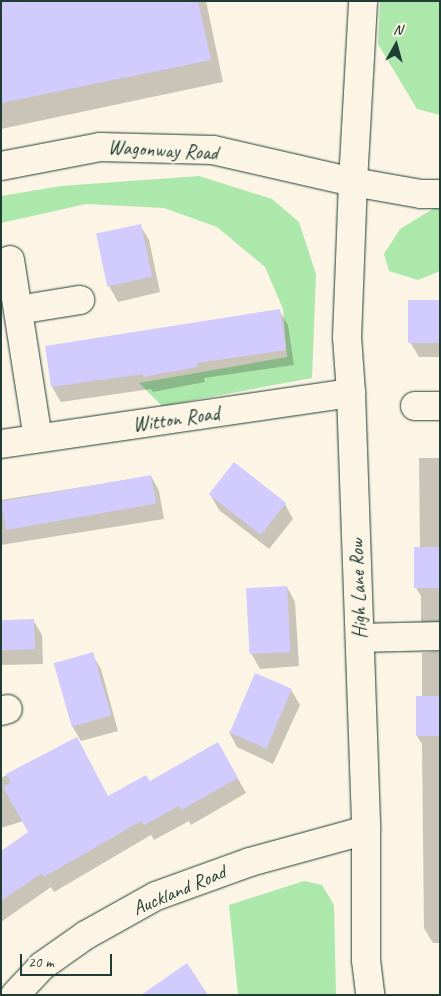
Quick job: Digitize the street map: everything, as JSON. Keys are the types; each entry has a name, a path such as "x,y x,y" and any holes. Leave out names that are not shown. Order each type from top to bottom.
{"street":[{"name":"High Lane Row","path":"363,1 347,337 351,393 366,830 366,960 370,995"},
{"name":"Wagonway Road","path":"1,166 100,147 213,150 353,182 421,194 440,194"},
{"path":"10,260 38,438"},
{"path":"18,310 80,300"},
{"name":"Witton Road","path":"1,444 351,393"},
{"path":"360,638 440,636"},
{"name":"Auckland Road","path":"15,995 42,966 64,950 86,935 156,896 250,862 366,830"}],"green space":[{"path":"380,1 440,1 440,115 417,109 378,44"},
{"path":"199,176 272,199 299,222 316,274 312,378 162,406 139,383 287,357 283,309 265,267 217,227 164,208 86,204 1,223 1,196 61,186"},
{"path":"436,207 440,207 440,271 418,280 389,271 384,254 400,229"},
{"path":"304,881 322,885 334,905 336,995 238,995 229,905"}],"building":[{"path":"1,1 198,1 211,60 1,103"},
{"path":"141,224 152,277 107,286 96,234"},
{"path":"408,300 440,300 440,343 408,343"},
{"path":"280,309 286,350 197,363 197,367 143,377 143,374 51,387 45,346"},
{"path":"234,462 286,503 261,535 209,494"},
{"path":"151,475 156,504 6,530 1,501"},
{"path":"414,547 440,547 440,588 414,588"},
{"path":"287,586 290,652 250,654 246,588"},
{"path":"34,619 35,649 2,650 1,620"},
{"path":"93,652 111,715 72,727 54,663"},
{"path":"255,673 292,689 266,748 230,733"},
{"path":"416,696 440,696 440,736 416,736"},
{"path":"77,737 108,796 146,775 150,781 218,742 238,778 181,810 179,806 144,825 141,821 44,877 42,873 1,901 1,851 28,832 3,787 11,783 6,774"},
{"path":"187,963 208,995 141,995"}]}
